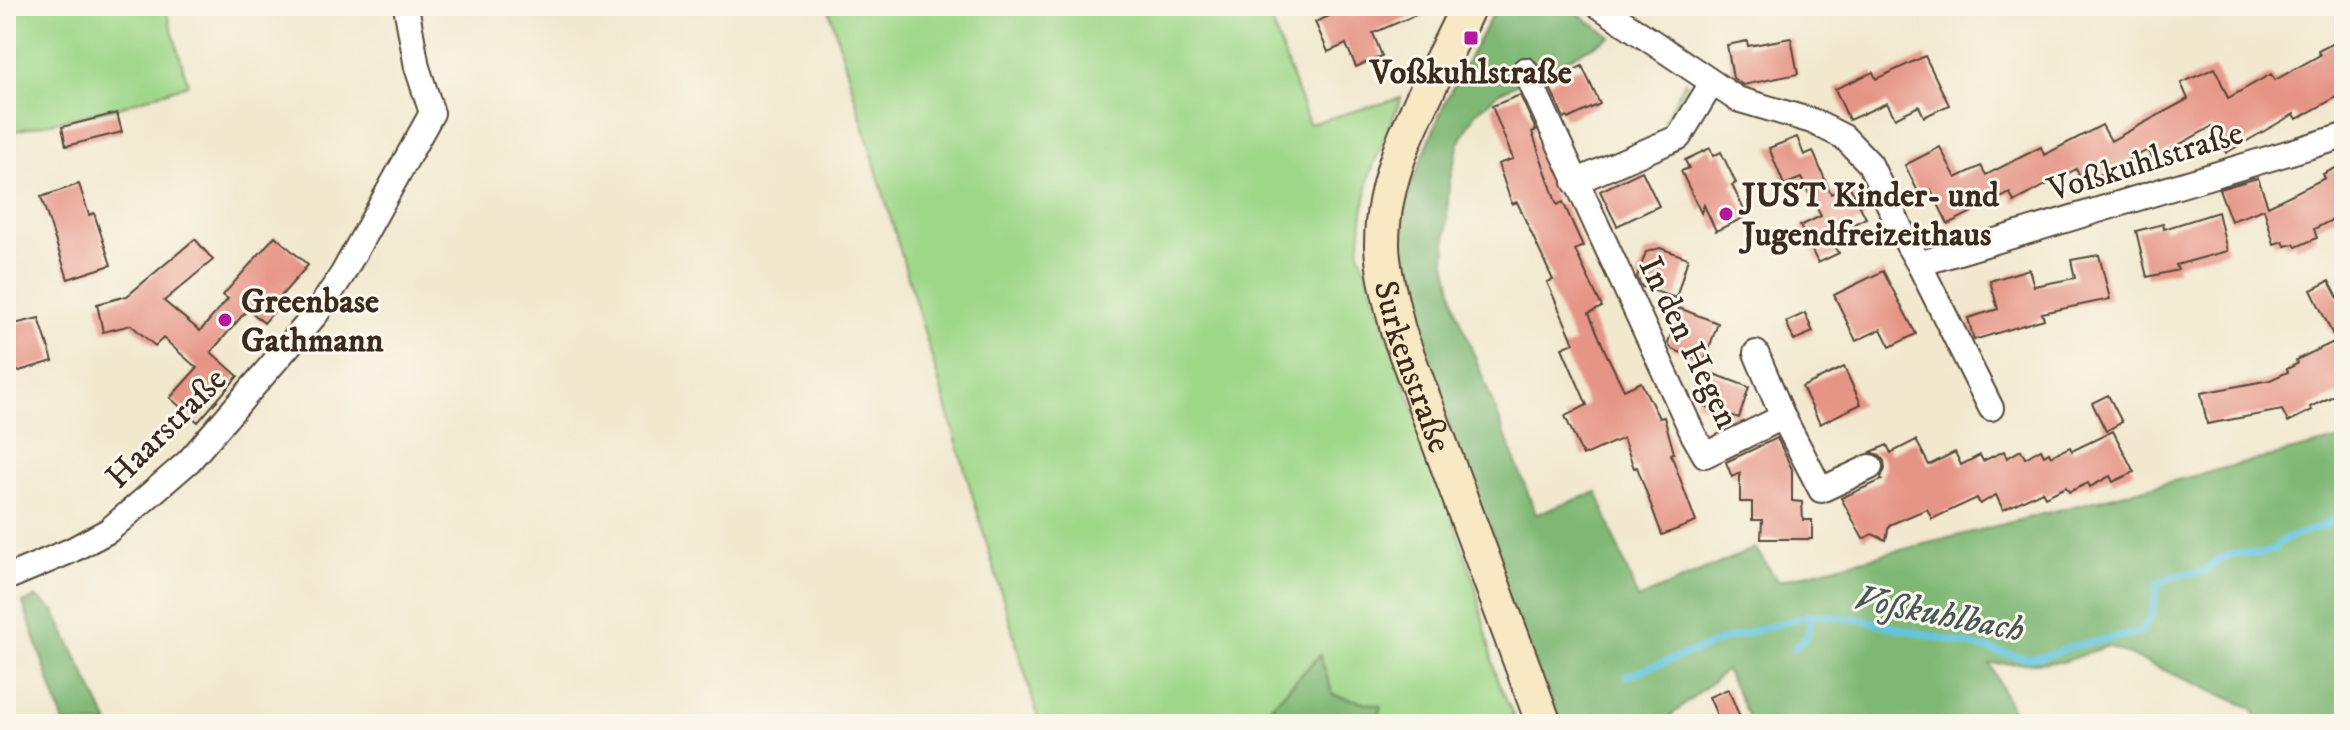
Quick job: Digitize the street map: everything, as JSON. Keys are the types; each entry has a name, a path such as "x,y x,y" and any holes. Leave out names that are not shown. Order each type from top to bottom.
{"street":[{"name":"Haarstraße","path":"6,578 108,531 189,461 316,314 342,275 432,113 417,67 406,6"},
{"name":"Surkenstraße","path":"1468,6 1406,137 1391,177 1384,220 1384,271 1398,331 1544,724"},
{"path":"1599,6 1737,99 1812,121 1844,137 1870,164 1991,408"},
{"name":"In den Hegen","path":"1525,70 1705,455 1783,417"},
{"path":"1575,182 1679,137 1712,83"},
{"name":"Voßkuhlstraße","path":"1919,264 2344,136"},
{"name":"In den Hegen","path":"1756,353 1783,417 1821,490 1870,467"}],"green space":[{"path":"6,6 165,6 188,84 117,108 6,133"},
{"path":"828,6 1266,6 1309,124 1401,98 1369,176 1359,252 1474,580 1496,677 1517,724 1377,724 1380,706 1333,695 1319,656 1254,724 1040,724"},
{"path":"1497,6 1568,6 1611,37 1498,93 1476,113 1459,143 1449,182 1445,258 1457,311 1536,514 1597,492 1638,599 1755,548 1778,581 2344,438 2344,724 2260,724 2252,708 2108,646 2063,662 1990,664 2019,724 1752,724 1726,670 1661,724 1562,724 1517,625 1396,269 1411,185 1445,102"},
{"path":"1685,81 1693,102 1678,126 1669,130 1664,121"},
{"path":"36,597 54,611 109,724 64,724 23,603"},
{"path":"1320,655 1333,695 1381,706 1377,724 1254,724"}],"building":[{"path":"1353,6 1437,6 1373,33 1382,56 1356,67 1346,44 1328,52 1315,22"},
{"path":"1791,38 1798,74 1743,85 1733,78 1727,45 1747,41 1748,46"},
{"path":"2344,38 2344,93 2297,119 2294,114 2226,153 2211,127 2153,159 2148,150 2083,183 2076,169 2014,202 2010,193 1948,224 1931,190 1920,196 1905,165 1940,147 1956,178 1981,166 1986,175 2041,147 2044,155 2102,125 2111,141 2188,99 2181,83 2215,68 2228,98 2271,74 2275,80 2320,55 2318,51"},
{"path":"1925,56 1949,105 1924,117 1919,106 1895,118 1887,103 1849,120 1835,89 1873,72 1876,79"},
{"path":"1582,66 1600,104 1564,118 1548,83"},
{"path":"1520,95 1536,130 1532,132 1557,205 1563,202 1583,246 1575,250 1602,307 1589,313 1605,351 1624,390 1641,382 1659,418 1664,417 1674,453 1671,454 1696,522 1662,535 1623,438 1583,456 1565,416 1587,405 1562,348 1574,343 1547,282 1553,280 1517,202 1512,204 1498,164 1513,159 1492,106"},
{"path":"117,113 122,132 66,146 62,127"},
{"path":"1797,137 1804,155 1813,151 1831,194 1849,185 1866,218 1830,236 1839,253 1818,263 1800,226 1821,216 1801,178 1784,185 1769,148"},
{"path":"1710,148 1713,156 1721,152 1747,216 1716,231 1704,205 1701,213 1681,171 1689,168 1685,160"},
{"path":"2344,164 2344,216 2314,229 2317,238 2296,247 2294,244 2285,246 2283,241 2274,244 2264,209 2231,221 2219,189 2258,178 2268,206 2325,178 2323,174"},
{"path":"1642,171 1659,206 1617,226 1600,191"},
{"path":"79,184 89,215 94,213 111,265 68,279 41,197"},
{"path":"2218,212 2227,251 2176,265 2178,270 2147,277 2136,231 2163,224 2164,229"},
{"path":"275,236 308,265 274,304 278,307 264,323 248,309 211,352 238,376 198,422 170,398 197,368 163,338 155,346 131,325 103,332 97,304 127,296 195,239 213,260 164,301 200,331 228,299 223,295"},
{"path":"1660,248 1688,258 1676,298 1642,287 1637,277 1646,252"},
{"path":"2099,255 2110,299 2042,313 2044,319 1974,340 1968,318 1998,309 1990,281 2029,269 2034,286 2075,278 2071,260"},
{"path":"1883,271 1916,334 1890,347 1881,329 1856,341 1834,295"},
{"path":"2329,281 2338,298 2344,294 2344,391 2310,407 2312,410 2288,422 2282,410 2207,424 2201,393 2270,380 2288,372 2287,369 2297,364 2296,360 2336,341 2311,290"},
{"path":"1679,308 1718,323 1704,362 1672,349 1668,343"},
{"path":"1805,313 1813,332 1794,340 1786,322"},
{"path":"39,318 53,361 6,375 6,326"},
{"path":"1844,367 1861,404 1820,424 1802,387"},
{"path":"1706,371 1749,387 1739,418 1695,403"},
{"path":"2108,395 2122,422 2106,431 2092,403"},
{"path":"2113,431 2134,472 2113,482 2110,476 2090,487 2088,483 2069,492 2066,487 2045,497 2042,491 2003,510 1996,495 1980,504 1977,498 1932,519 1927,509 1889,525 1886,540 1872,534 1863,539 1841,498 1882,480 1884,461 1871,452 1887,445 1891,453 1916,440 1929,465 1955,452 1961,465 1980,455 1983,461 2004,451 2007,458 2021,450 2025,458 2041,449 2044,455 2049,452 2051,456 2070,447 2072,451"},
{"path":"1777,438 1792,469 1792,501 1802,502 1803,520 1812,520 1812,539 1761,539 1762,520 1752,520 1752,502 1740,502 1740,473 1732,477 1726,462"},
{"path":"1728,689 1743,724 1721,724 1709,697"}],"waterway":[{"name":"Voßkuhlbach","path":"1627,676 1729,638 1811,615 1858,619 2029,659 2045,656 2069,647 2141,632 2152,615 2158,583 2174,576 2205,571 2219,559 2273,550 2281,541 2344,516"},
{"path":"1794,649 1808,635 1811,615"}],"place":[{"name":"Voßkuhlstraße","path":"1471,38"},
{"name":"JUST Kinder- und Jugendfreizeithaus","path":"1726,214"},
{"name":"Greenbase Gathmann","path":"225,320"}]}
